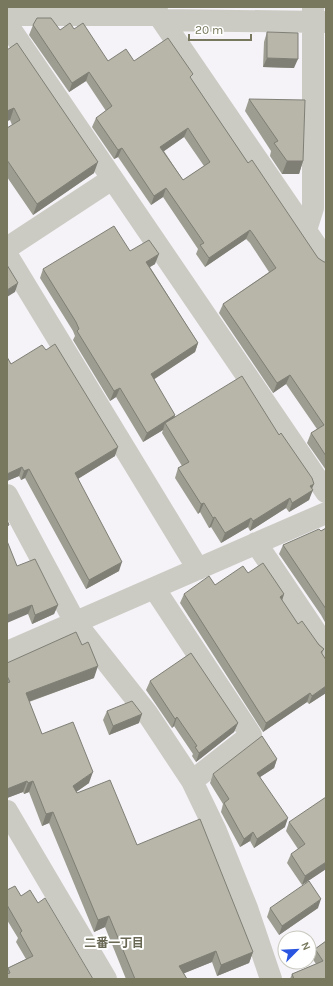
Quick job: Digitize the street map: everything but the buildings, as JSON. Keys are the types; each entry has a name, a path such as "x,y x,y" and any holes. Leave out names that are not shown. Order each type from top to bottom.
{"street":[{"path":"158,14 326,260"},
{"path":"7,15 158,14 317,17 314,208 306,230"},
{"path":"7,24 326,492"},
{"path":"7,248 112,179"},
{"path":"7,255 198,569"},
{"path":"7,495 75,622 146,713 192,781 216,831 247,908 271,979"},
{"path":"7,652 326,512"},
{"path":"256,543 326,647"},
{"path":"154,588 251,735 192,781"},
{"path":"7,811 106,979"}],"district":[{"name":"二番一丁目","path":"114,943"}]}
